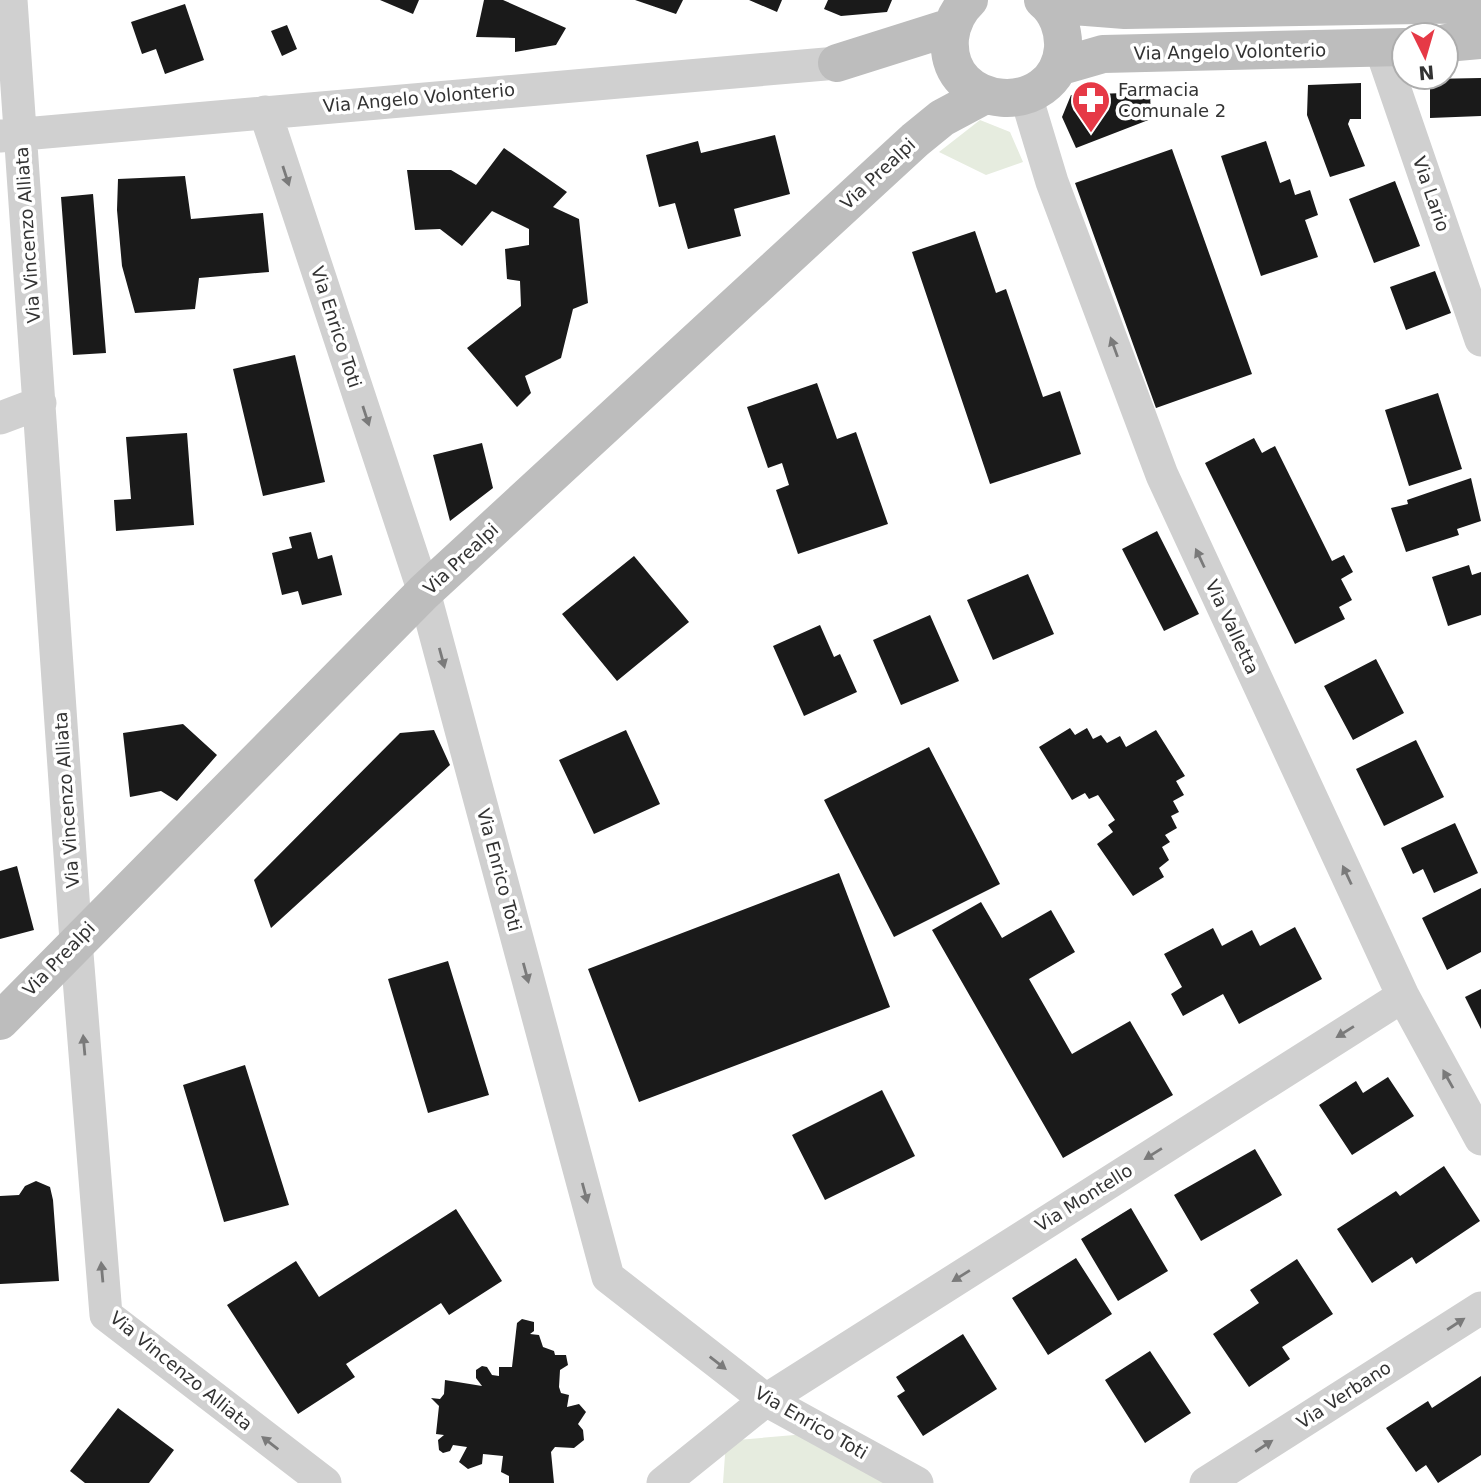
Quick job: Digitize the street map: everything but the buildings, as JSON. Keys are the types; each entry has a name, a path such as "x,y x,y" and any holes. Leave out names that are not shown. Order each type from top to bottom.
{"street":[{"name":"Via Vincenzo Alliata","path":"11,0 10,136 40,403 76,941 106,1315 325,1483"},
{"path":"1045,2 1125,10 1481,4"},
{"path":"963,51 1006,99 1026,96 1043,86 1058,67 1063,50 1063,34 1045,2"},
{"path":"1460,42 1481,40"},
{"name":"Via Angelo Volonterio","path":"1058,67 1103,54 1390,48"},
{"name":"Via Angelo Volonterio","path":"10,136 963,51"},
{"name":"Via Prealpi","path":"0,1021 76,941 424,592 942,118 963,51"},
{"name":"Via Lario","path":"1406,91 1481,340"},
{"name":"Via Valletta","path":"1026,96 1052,183 1162,475 1403,996 1481,1139"},
{"name":"Via Enrico Toti","path":"265,112 424,592 608,1277 766,1399 917,1483"},
{"path":"0,418 40,403"},
{"name":"Via Montello","path":"663,1483 766,1399 1403,996"},
{"name":"Via Verbano","path":"1206,1483 1481,1308"}],"shaded area":[{"path":"980,120 1010,132 1023,162 986,175 939,152"},
{"path":"806,1434 898,1483 723,1483 726,1441"}],"place":[{"name":"Farmacia Comunale 2","path":"1091,134"}]}
